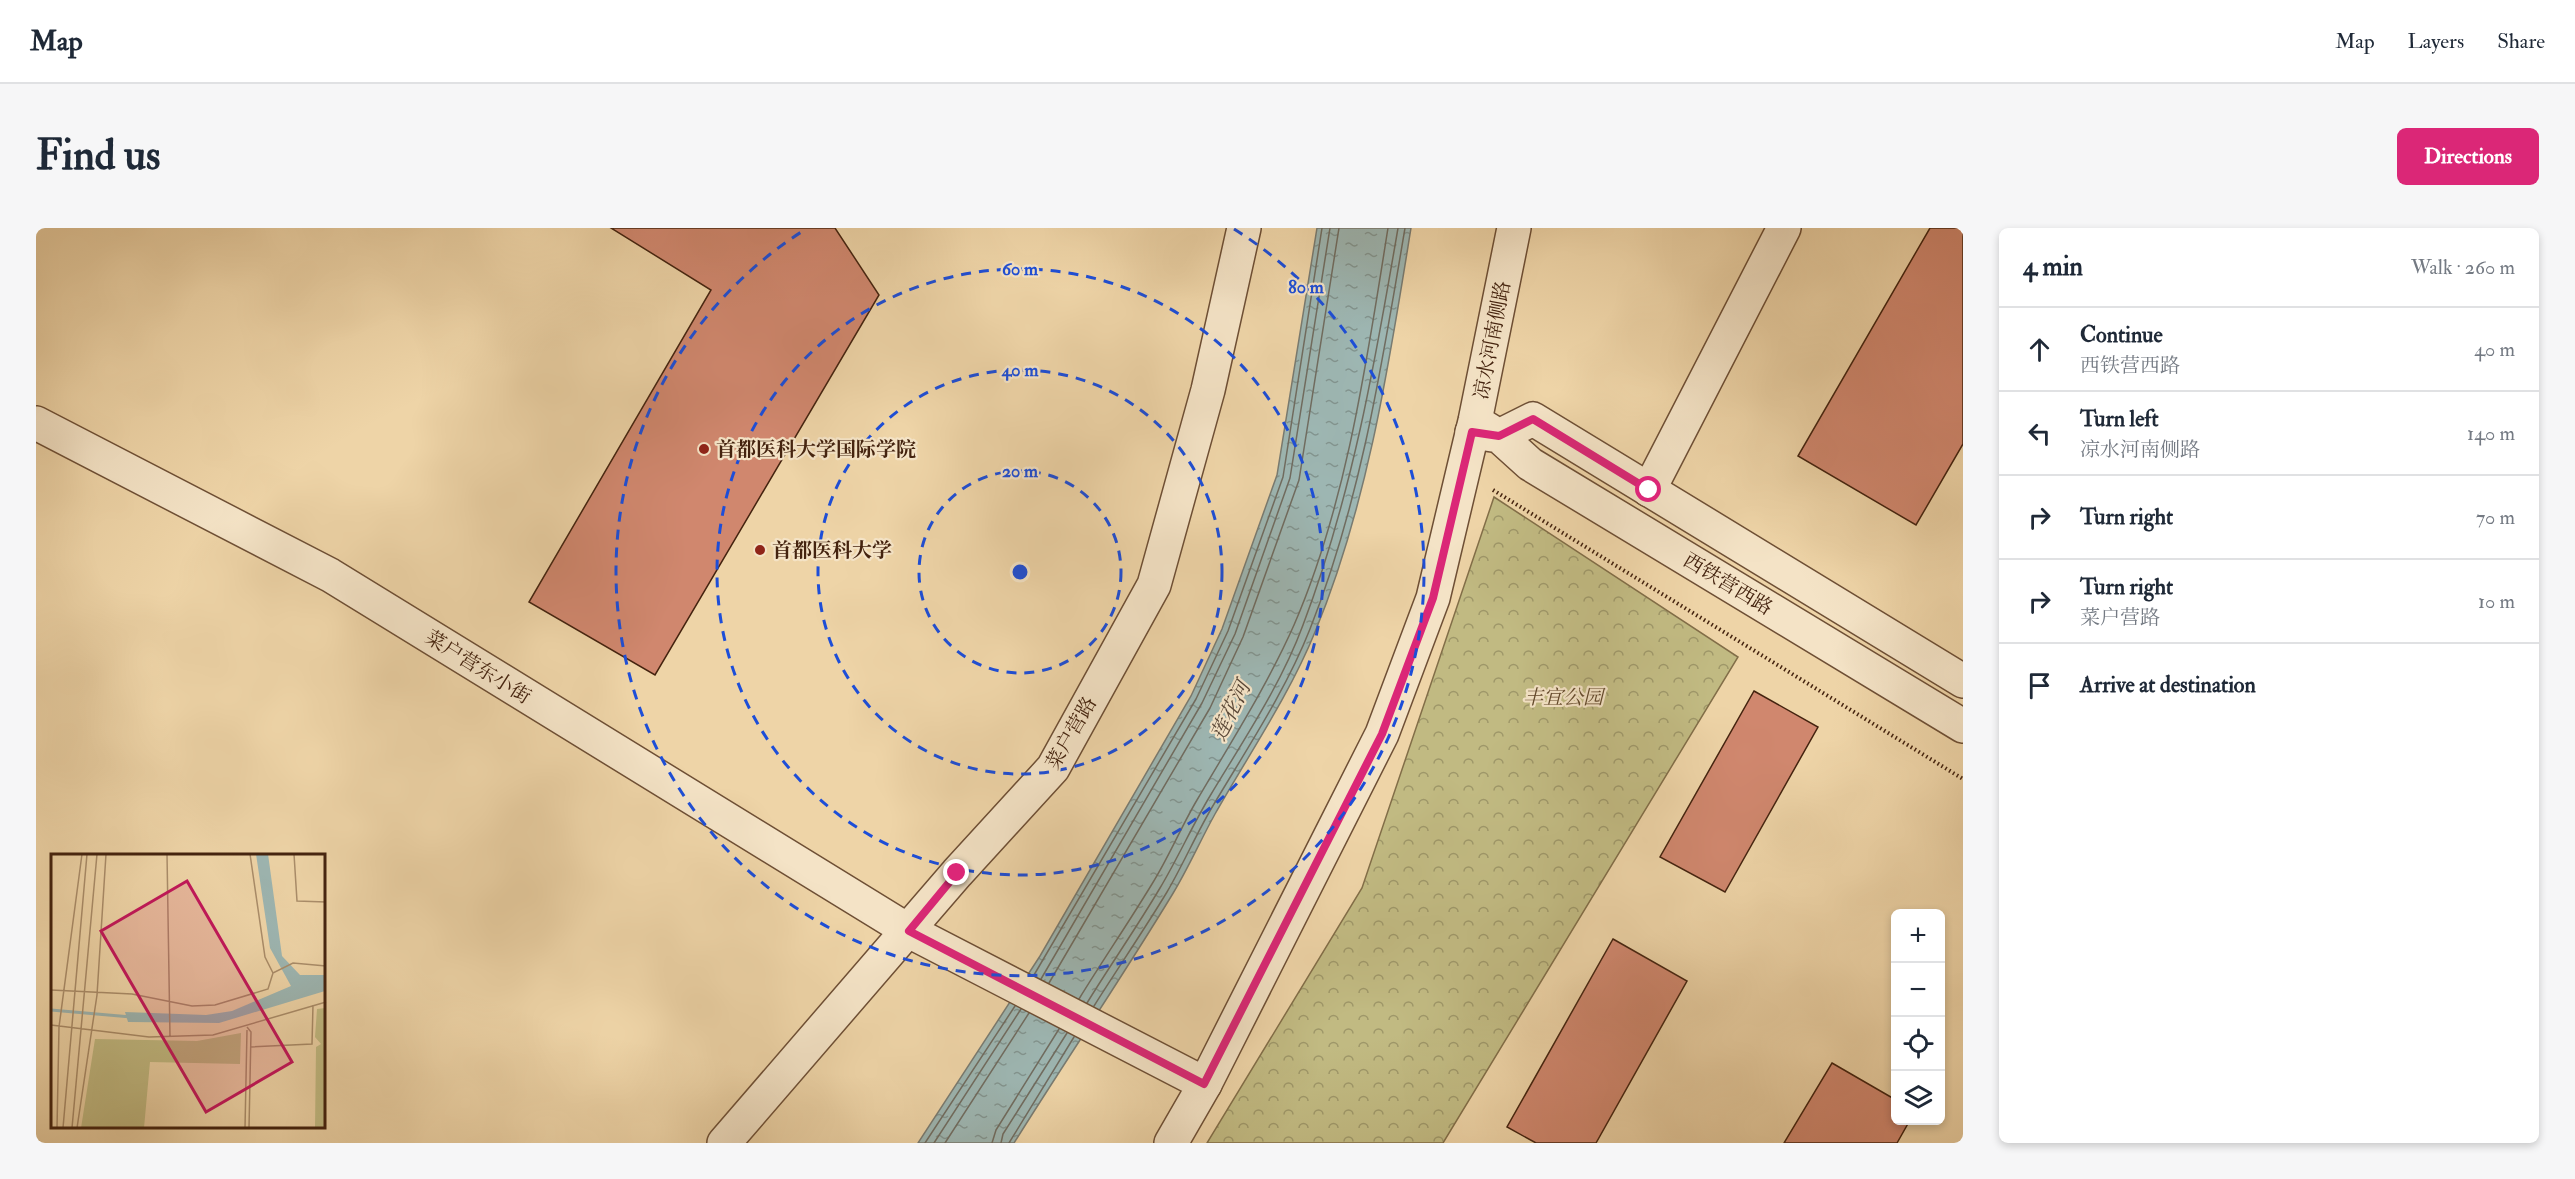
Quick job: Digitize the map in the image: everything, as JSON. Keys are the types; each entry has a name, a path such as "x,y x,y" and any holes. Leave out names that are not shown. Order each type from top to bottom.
{"street":[{"name":"菜户营路","path":"724,1143 1053,768 1154,585 1209,390 1244,228"},
{"name":"凉水河南侧路","path":"1171,1143 1204,1084 1382,734 1433,598 1482,430 1514,228"},
{"path":"1649,490 1784,228"},
{"name":"西铁营西路","path":"1482,430 1533,419 1963,681"},
{"name":"菜户营东小街","path":"36,423 330,575 909,931 1147,1057 1204,1084"},
{"name":"西铁营西路","path":"1482,430 1530,464 1963,726"}],"path":[{"path":"1486,486 1963,779"}],"green space":[{"name":"丰宜公园","path":"1494,497 1738,657 1443,1143 1207,1143 1362,888"}],"water":[{"name":"莲花河","path":"1317,228 1411,228 1385,382 1363,484 1333,583 1305,656 1281,702 1215,814 1178,885 1014,1143 918,1143 1040,956 1191,696 1222,629 1277,475"}],"building":[{"name":"首都医科大学国际学院","path":"611,228 835,228 879,295 655,675 529,602 711,290"},
{"path":"1930,228 1963,228 1963,444 1916,525 1798,456"},
{"path":"1754,691 1818,727 1725,892 1660,857"},
{"path":"1613,939 1687,981 1596,1143 1536,1143 1507,1127"},
{"path":"1832,1063 1891,1097 1891,1125 1907,1125 1897,1143 1784,1143"}],"place":[{"name":"首都医科大学国际学院","path":"704,449"},
{"name":"首都医科大学","path":"760,550"}],"route":[{"path":"957,873 909,931 1147,1057 1204,1084 1382,734 1433,598 1472,432 1499,436 1533,419 1649,490"}]}
